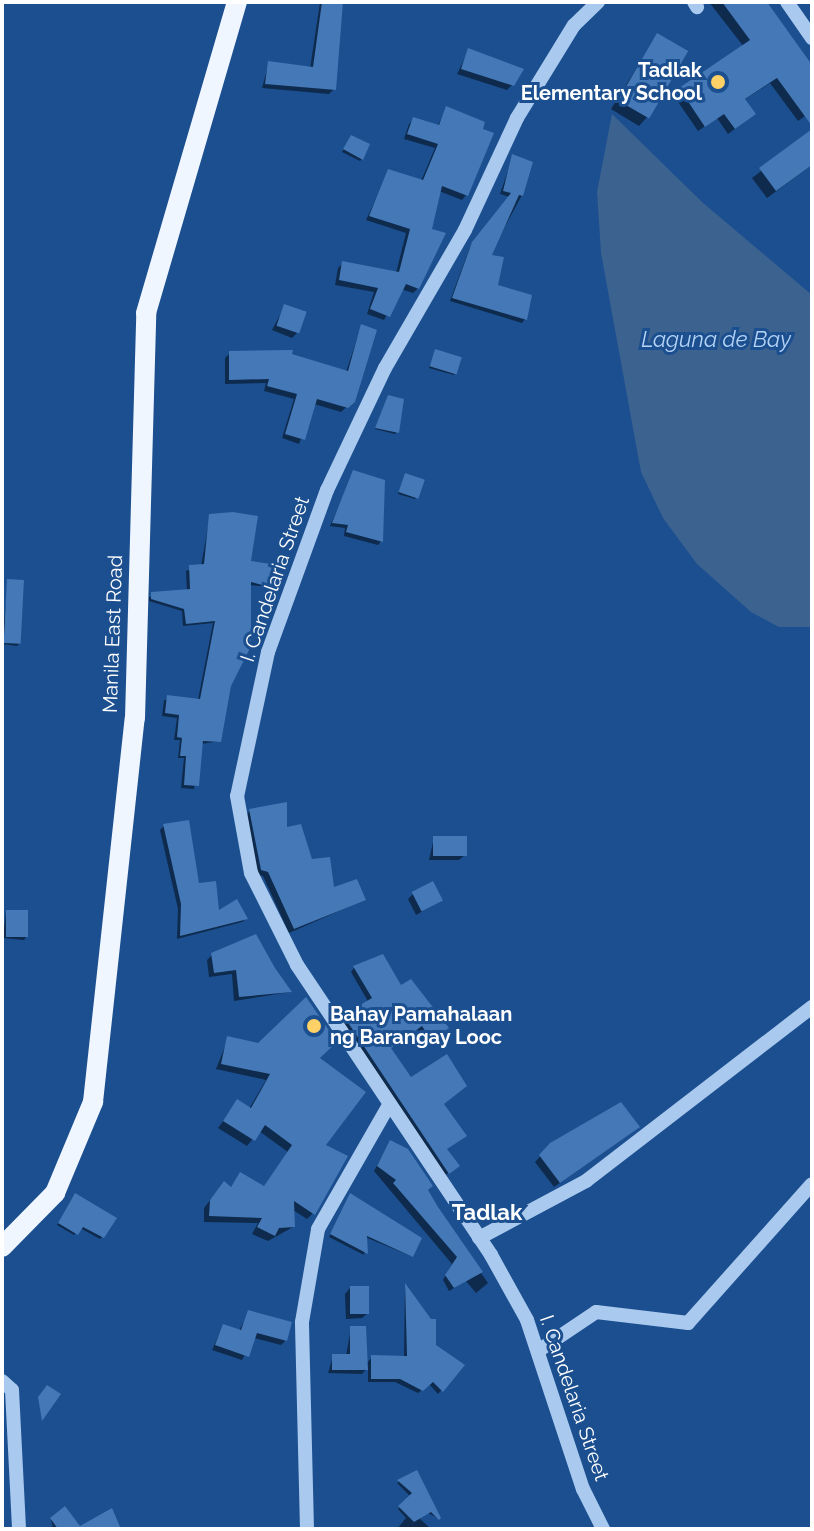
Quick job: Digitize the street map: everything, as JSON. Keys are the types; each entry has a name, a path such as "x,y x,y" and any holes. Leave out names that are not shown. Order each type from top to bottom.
{"main road":[{"name":"Manila East Road","path":"2,1247 55,1193 93,1102 135,718 146,313 237,2"}],"street":[{"name":"I. Candelaria Street","path":"598,2 574,25 517,118 465,230 385,368 327,490 268,652 237,796 251,873 297,965 388,1107 479,1238 527,1320 583,1489 603,1529"},
{"path":"787,2 812,38"},
{"path":"479,1238 586,1181 812,1007"},
{"path":"307,1529 302,1322 318,1229 388,1107"},
{"path":"538,1351 596,1312 688,1323 812,1184"},
{"path":"2,1381 12,1390 19,1529"}],"water":[{"name":"Laguna de Bay","path":"612,114 702,202 812,295 812,627 779,627 751,612 697,564 663,518 641,472 601,253 597,192"}],"building":[{"path":"322,2 343,2 336,90 265,84 268,61 313,67"},
{"path":"722,2 767,2 812,65 812,126 777,78 745,99 756,114 735,129 724,114 705,127 679,88 750,40"},
{"path":"657,33 688,51 649,119 618,101"},
{"path":"468,48 524,69 514,86 461,69"},
{"path":"446,106 485,122 483,129 494,133 468,196 442,186 432,229 446,233 419,289 406,284 390,317 370,309 378,288 339,280 342,261 399,272 410,229 369,216 388,169 423,180 438,144 407,134 413,117 439,125"},
{"path":"812,129 812,165 776,191 759,168"},
{"path":"351,135 370,144 363,160 343,149"},
{"path":"512,154 533,162 523,196 519,195 492,255 504,257 498,285 532,295 527,320 452,298 472,242 511,193 503,191"},
{"path":"284,304 307,312 299,334 277,326"},
{"path":"361,324 377,330 355,402 348,408 317,399 305,440 285,434 297,394 267,386 269,379 229,380 229,351 293,350 292,354 348,371"},
{"path":"435,349 462,357 457,374 430,366"},
{"path":"388,395 404,399 399,433 375,428"},
{"path":"353,470 385,480 383,542 346,532 348,525 332,523"},
{"path":"405,473 425,480 418,499 398,492"},
{"path":"233,512 258,516 251,561 278,565 273,588 251,582 251,646 231,686 221,742 203,741 199,786 184,785 186,756 180,756 182,738 177,737 179,715 165,713 167,695 200,699 215,621 186,624 184,609 151,599 151,592 190,589 189,565 204,564 209,514"},
{"path":"7,579 24,580 21,644 4,643"},
{"path":"287,802 287,827 301,824 312,859 330,857 334,887 357,879 366,900 294,929 268,872 261,870 249,809"},
{"path":"189,820 199,883 216,881 219,910 237,899 248,919 180,936 181,904 163,824"},
{"path":"433,836 467,836 467,856 433,856"},
{"path":"433,881 443,901 422,911 412,892"},
{"path":"6,910 28,910 28,937 6,937"},
{"path":"256,934 292,992 239,997 236,970 214,973 211,953"},
{"path":"383,954 401,985 411,979 449,1028 431,1040 422,1026 391,1048 411,1077 447,1054 467,1086 444,1104 467,1136 447,1149 460,1166 449,1174 343,1015 372,998 353,966"},
{"path":"306,997 337,1042 320,1058 366,1092 326,1145 348,1156 315,1215 294,1201 295,1227 279,1228 275,1236 257,1227 262,1218 209,1216 210,1200 224,1181 231,1187 240,1172 264,1186 292,1145 265,1125 255,1141 223,1121 237,1099 251,1108 270,1074 221,1064 227,1036 258,1043"},
{"path":"621,1102 640,1127 560,1183 539,1155 550,1143"},
{"path":"390,1140 408,1149 433,1186 428,1190 438,1207 483,1272 454,1288 445,1275 457,1257 393,1183 396,1180 377,1166"},
{"path":"75,1193 117,1218 104,1238 83,1227 78,1235 58,1223"},
{"path":"350,1193 422,1238 413,1257 367,1236 368,1254 330,1234"},
{"path":"405,1283 431,1319 436,1319 436,1345 465,1365 443,1392 433,1382 423,1391 400,1379 371,1379 371,1355 407,1356"},
{"path":"350,1286 369,1286 369,1314 350,1314"},
{"path":"248,1310 292,1322 287,1341 257,1333 249,1357 215,1345 223,1324 241,1330"},
{"path":"350,1326 366,1326 368,1370 332,1370 332,1354 350,1354"},
{"path":"47,1385 61,1394 42,1421 38,1397"},
{"path":"417,1470 441,1518 439,1520 431,1512 414,1522 398,1506 412,1493 397,1480"},
{"path":"65,1506 80,1526 112,1508 121,1529 58,1529 50,1518"}],"place":[{"name":"Tadlak Elementary School","path":"718,82"},
{"name":"Bahay Pamahalaan ng Barangay Looc","path":"314,1026"}],"district":[{"name":"Tadlak","path":"487,1213"}]}
